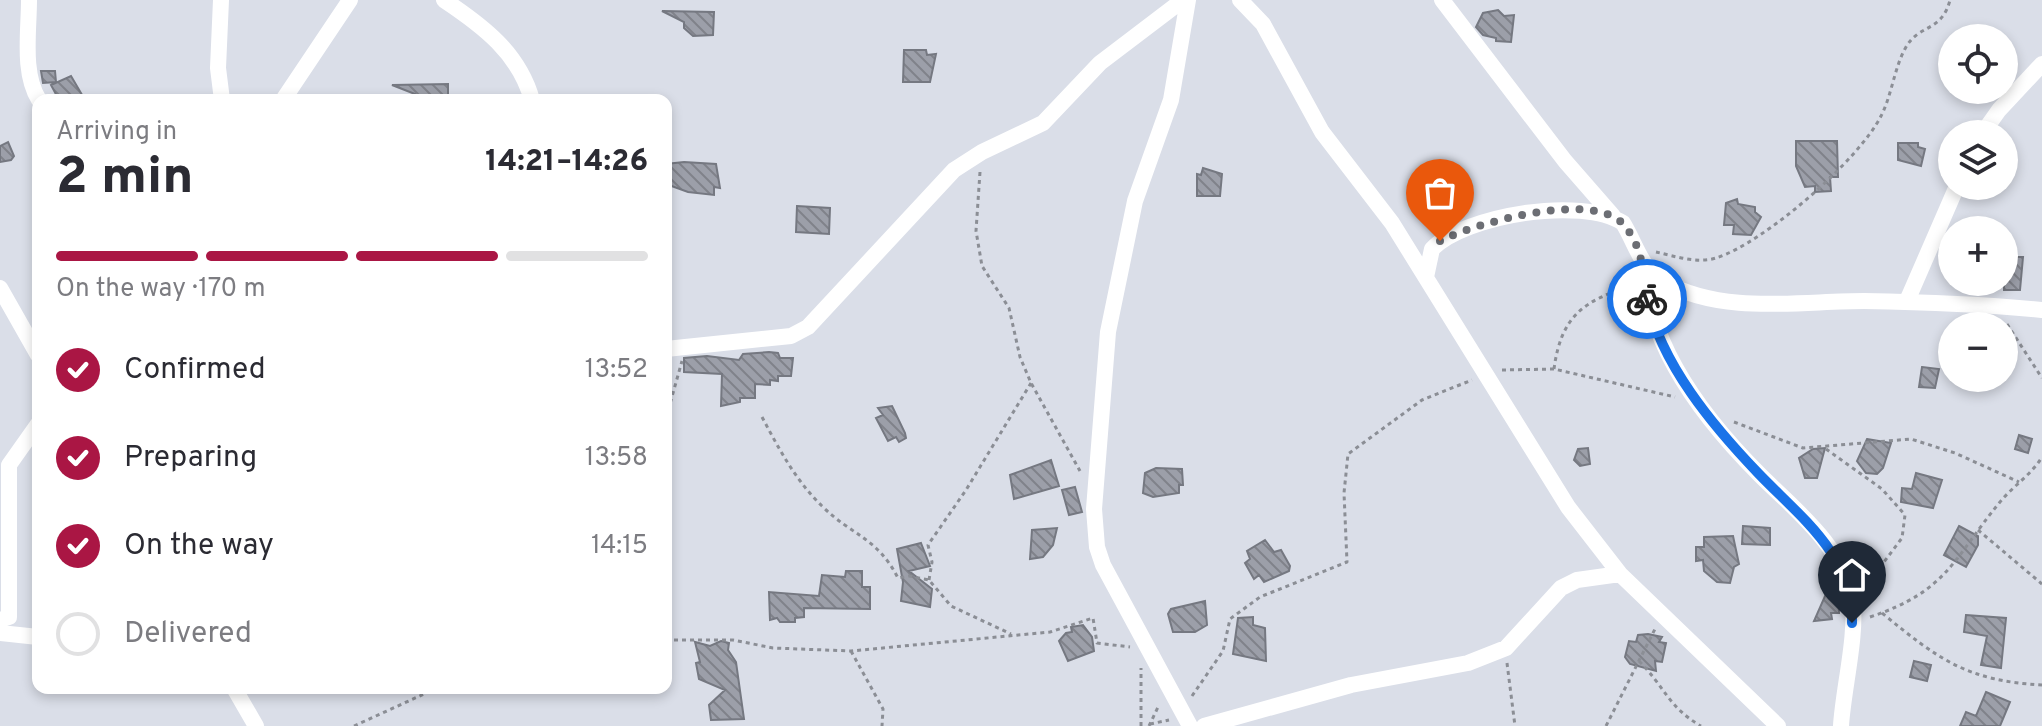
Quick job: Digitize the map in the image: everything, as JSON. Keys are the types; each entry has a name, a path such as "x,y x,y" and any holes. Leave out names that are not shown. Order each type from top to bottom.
{"street":[{"path":"29,0 29,71 36,94"},
{"path":"221,0 218,68 221,94"},
{"path":"287,94 350,0"},
{"path":"444,0 489,33 512,56 526,78 530,94"},
{"path":"674,348 791,336 808,327 954,170 982,152 1043,123 1100,63 1186,0"},
{"path":"1186,0 1171,100 1135,201 1108,332 1094,490 1097,547 1144,649 1183,709 1190,726"},
{"path":"1240,0 1263,24 1322,132 1392,223 1568,507 1620,574 1778,726"},
{"path":"1442,0 1565,161 1614,218"},
{"path":"1992,120 2042,64"},
{"path":"1907,301 1951,200"},
{"path":"1426,277 1428,260 1440,241 1519,213 1584,211 1623,223 1646,275 1648,302 1662,340 1701,406 1759,474 1816,529 1845,577 1852,600 1852,623 1841,726"},
{"path":"1646,275 1689,292 1736,302 1907,301 2042,310"},
{"path":"0,288 32,344"},
{"path":"0,620 9,617 9,465 32,432"},
{"path":"1204,726 1351,685 1468,663 1506,648 1561,588 1577,580 1620,574"},
{"path":"0,633 32,636"},
{"path":"237,694 256,726"}],"path":[{"path":"1636,248 1698,260 1716,258 1771,227 1865,142 1882,115 1907,46 1944,18 1950,0"},
{"path":"982,152 977,200 977,252 982,266 1009,308 1020,357 1031,383 1094,490"},
{"path":"1554,369 1560,338 1578,312 1591,300 1646,275"},
{"path":"1996,307 2042,378"},
{"path":"672,401 681,375 674,348"},
{"path":"1183,709 1223,651 1230,619 1260,597 1347,562 1344,493 1348,454 1422,400 1485,375 1531,367 1661,392 1701,406"},
{"path":"929,580 932,562 928,545 966,490 1031,383"},
{"path":"762,417 802,486 820,505 881,549 898,578 909,576 929,580 951,606 1014,636"},
{"path":"1714,421 1736,423 1803,448 1911,439 1955,453 2019,482"},
{"path":"1822,447 1882,489 1905,515 1906,526 1897,547 1852,600"},
{"path":"1852,623 1915,598 1943,579 1978,530 2041,461"},
{"path":"1978,530 2042,584"},
{"path":"1882,613 1947,662 1973,675 2042,685"},
{"path":"1606,726 1662,616"},
{"path":"672,640 733,640 773,648 851,651 1050,632 1093,618 1097,643 1144,649 1141,726"},
{"path":"1506,648 1515,726"},
{"path":"851,651 883,709 882,726"},
{"path":"1638,660 1652,674 1674,708 1701,726"},
{"path":"1149,726 1168,687"},
{"path":"354,726 424,694"}],"building":[{"path":"1498,10 1504,16 1514,15 1511,42 1496,41 1496,38 1483,35 1476,27 1483,13"},
{"path":"662,11 714,12 713,35 693,36 684,28 684,22"},
{"path":"904,50 926,50 927,55 936,54 930,82 903,82"},
{"path":"41,71 55,71 56,82 43,83"},
{"path":"71,76 82,94 56,94 51,85"},
{"path":"448,84 448,94 415,94 392,85"},
{"path":"1796,141 1837,141 1838,177 1830,177 1831,191 1815,192 1815,186 1805,187 1796,166"},
{"path":"8,142 14,156 11,160 0,162 0,146"},
{"path":"1898,143 1918,143 1918,147 1925,149 1921,166 1898,160"},
{"path":"672,163 716,164 720,188 714,187 714,195 688,192 672,186"},
{"path":"1203,168 1222,174 1220,196 1197,196 1197,174 1201,175"},
{"path":"1737,199 1738,204 1755,207 1755,212 1761,217 1751,235 1733,234 1734,225 1724,225 1726,203"},
{"path":"797,206 830,208 829,234 796,232"},
{"path":"2018,257 2023,257 2020,290"},
{"path":"778,353 780,358 793,358 791,376 778,376 778,381 770,380 770,385 755,384 755,398 740,398 740,402 721,406 722,374 684,372 684,358 707,356 739,360 743,354"},
{"path":"1922,367 1938,369 1935,388 1919,387"},
{"path":"892,406 906,438 899,442 896,437 888,441 876,418 883,415 878,408"},
{"path":"2019,435 2032,439 2028,453 2015,449"},
{"path":"1867,439 1891,443 1883,468 1877,474 1866,473 1857,461"},
{"path":"1588,448 1590,464 1580,466 1574,460 1578,449"},
{"path":"1825,448 1817,478 1805,478 1799,458 1813,449"},
{"path":"1051,460 1059,486 1014,499 1010,475"},
{"path":"1156,468 1182,469 1183,485 1179,485 1179,493 1153,497 1143,493 1145,473"},
{"path":"1916,473 1942,480 1933,508 1901,502 1902,488 1912,489"},
{"path":"1075,487 1082,512 1069,515 1062,490"},
{"path":"1743,526 1770,528 1770,545 1742,544"},
{"path":"1959,526 1978,536 1978,545 1966,567 1944,555"},
{"path":"1057,528 1053,545 1043,557 1030,559 1032,530"},
{"path":"1733,536 1739,564 1734,567 1730,583 1717,582 1704,571 1703,560 1696,561 1696,547 1704,547 1704,537"},
{"path":"1265,540 1274,552 1281,550 1290,566 1289,571 1264,582 1259,575 1254,579 1245,563 1250,559 1247,551"},
{"path":"921,543 930,566 909,571 932,589 930,607 901,601 903,582 897,549"},
{"path":"846,571 862,571 862,587 870,587 870,609 804,608 804,617 795,618 795,622 780,622 777,618 770,620 769,592 819,596 822,575 845,577"},
{"path":"1829,587 1830,596 1838,592 1839,613 1831,613 1832,619 1814,621"},
{"path":"1205,601 1207,625 1195,632 1173,632 1168,614 1171,609"},
{"path":"1966,615 2006,618 2001,668 1981,665 1987,636 1964,632"},
{"path":"1253,617 1253,625 1265,628 1266,661 1233,654 1238,618"},
{"path":"1083,625 1092,637 1094,651 1068,661 1059,641 1066,633 1072,632 1071,627"},
{"path":"1638,635 1662,637 1659,642 1666,643 1662,662 1655,661 1656,671 1630,664 1625,657 1629,641 1636,642"},
{"path":"721,641 729,643 728,650 736,662 744,719 711,720 709,705 725,690 699,679 696,663 700,662 695,642 710,646"},
{"path":"1914,661 1931,665 1927,681 1910,677"},
{"path":"1986,692 2010,702 2000,726 1960,726 1966,712 1976,716"}],"way so far":[{"path":"1440,241 1519,213 1601,213 1623,223 1629,233 1645,267 1647,299"}],"route":[{"path":"1647,299 1662,340 1701,406 1759,474 1816,529 1845,577 1852,600 1852,623"}]}
